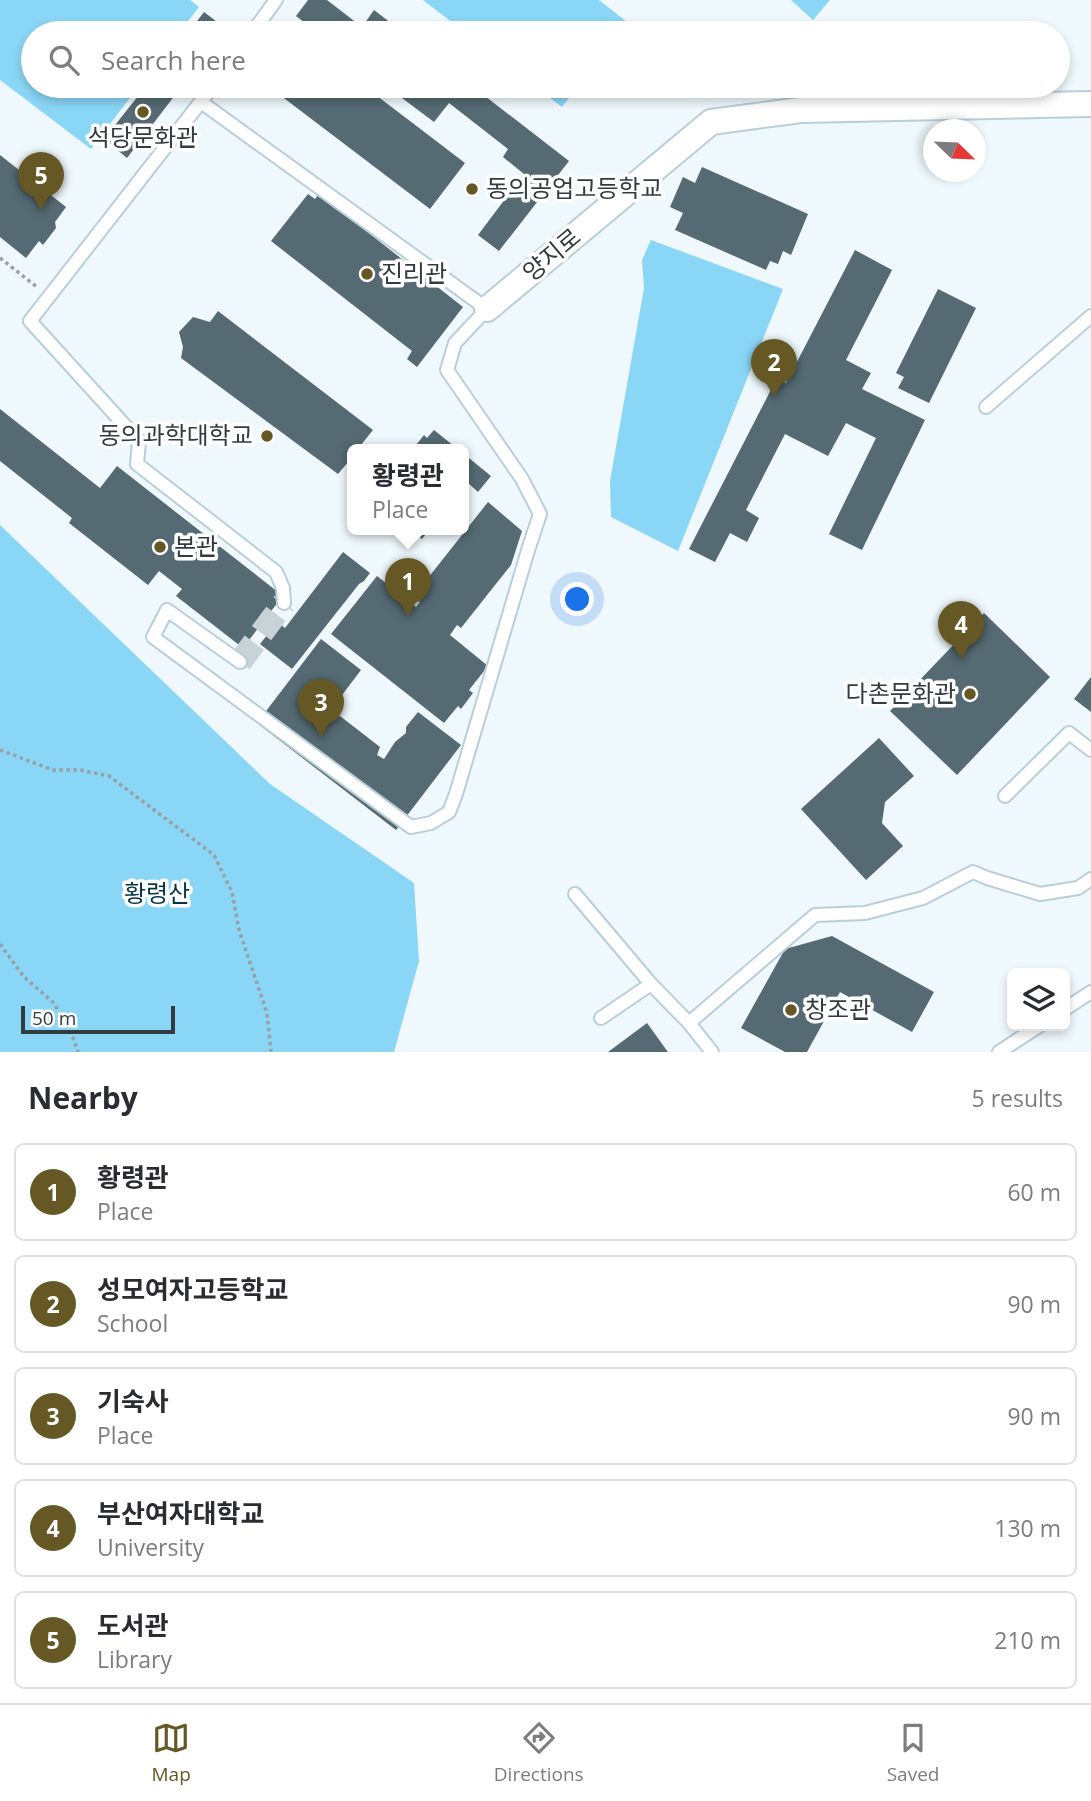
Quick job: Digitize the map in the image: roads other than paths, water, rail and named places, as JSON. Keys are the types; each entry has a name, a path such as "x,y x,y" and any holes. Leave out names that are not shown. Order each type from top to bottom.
{"street":[{"name":"양지로","path":"487,309 711,121 801,110 1091,104"}],"lane":[{"path":"260,21 276,0"},
{"path":"204,98 30,321 139,441 137,464 276,572 283,588 284,603"},
{"path":"201,102 487,309 456,343 447,370 522,479 541,514 456,794 449,812 431,823 411,827 153,636 167,610 240,662"},
{"path":"986,407 1091,316"},
{"path":"1005,796 1069,733 1091,750"},
{"path":"689,1023 815,915 865,913 923,898 973,872 1040,894 1078,888 1091,879"},
{"path":"575,894 712,1052"},
{"path":"601,1018 652,985"},
{"path":"1070,1006 1091,992"},
{"path":"999,1052 1031,1031"}],"tunnel":[{"path":"240,662 284,603"}],"place":[{"name":"석당문화관","path":"143,112"},
{"name":"동의공업고등학교","path":"472,189"},
{"name":"도서관","path":"41,210"},
{"name":"진리관","path":"367,274"},
{"name":"성모여자고등학교","path":"774,397"},
{"name":"동의과학대학교","path":"267,436"},
{"name":"본관","path":"160,547"},
{"name":"황령관","path":"408,616"},
{"name":"부산여자대학교","path":"961,659"},
{"name":"다촌문화관","path":"970,694"},
{"name":"기숙사","path":"321,737"},
{"name":"창조관","path":"791,1010"}],"park label":[{"name":"황령산","path":"157,894"}]}
